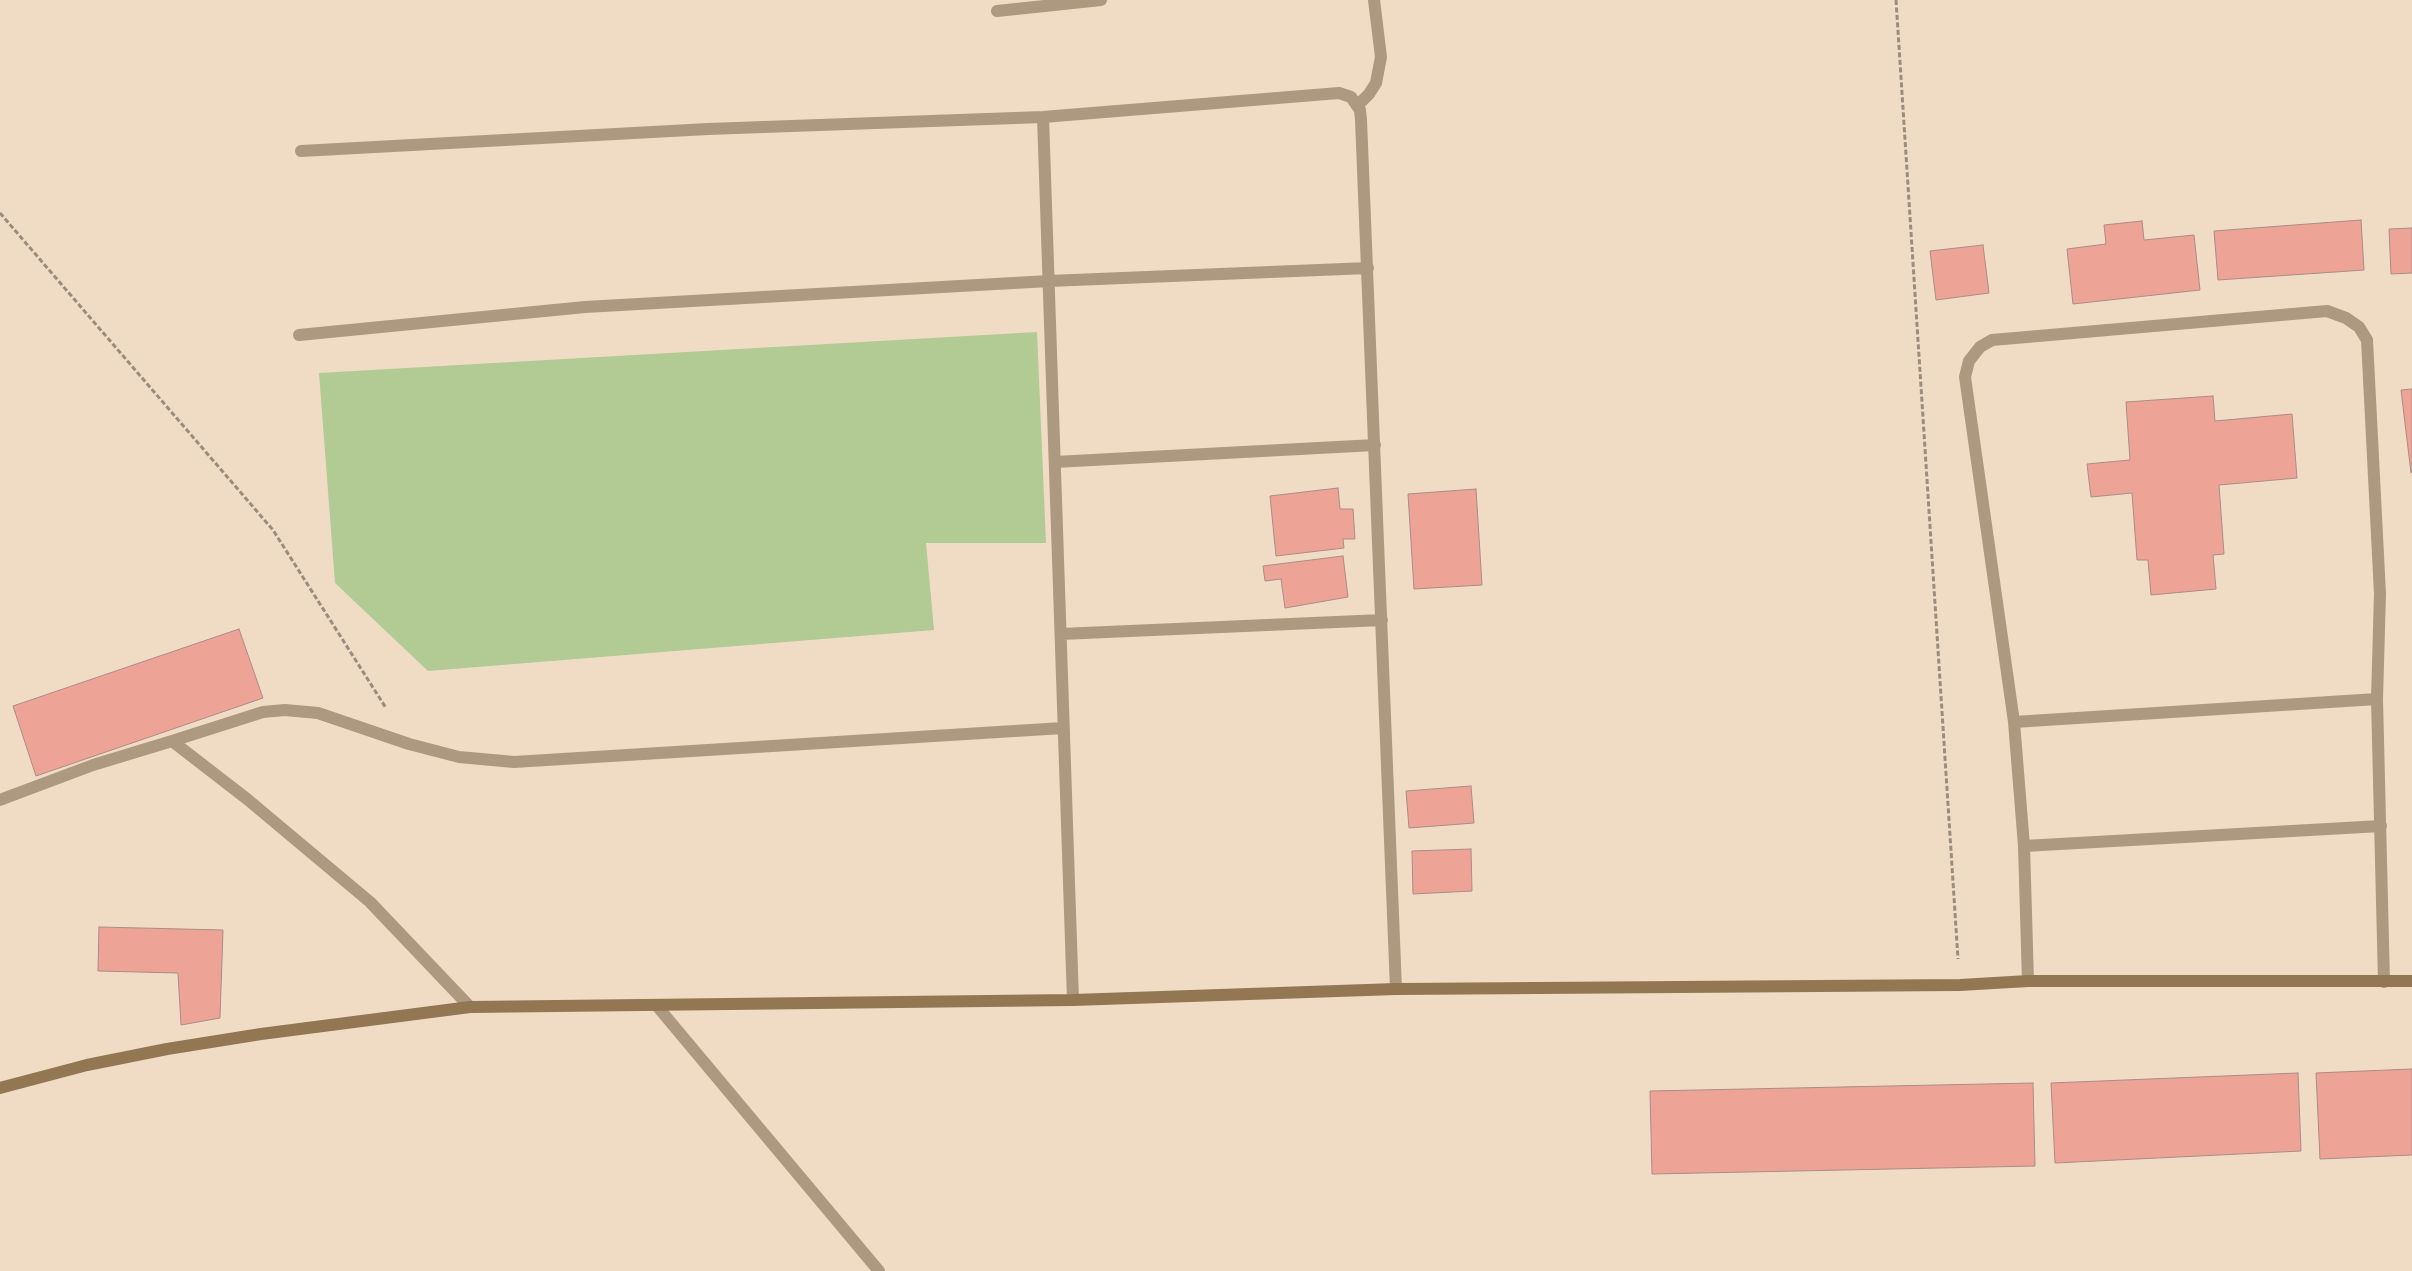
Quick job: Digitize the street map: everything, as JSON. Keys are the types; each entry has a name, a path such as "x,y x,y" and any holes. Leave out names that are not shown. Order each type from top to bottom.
{"main road":[{"path":"0,1088 87,1065 166,1049 261,1034 470,1007 1073,1000 1396,989 1960,985 2028,981 2412,981"}],"street":[{"path":"997,11 1101,0"},
{"path":"1358,105 1369,94 1376,83 1381,57 1374,0"},
{"path":"301,151 708,129 1043,117 1339,93 1351,97 1358,105 1361,120 1396,989"},
{"path":"1043,117 1073,1000"},
{"path":"300,335 585,307 1049,281 1368,268"},
{"path":"2028,981 2024,846 2014,722 1966,377 1969,361 1980,347 1992,340 2327,311 2346,318 2359,327 2366,340 2380,594 2377,699 2382,826 2384,982"},
{"path":"1054,462 1374,445"},
{"path":"1061,634 1382,620"},
{"path":"2014,722 2377,699"},
{"path":"0,800 93,765 172,740 263,712 285,710 318,714 410,744 459,757 514,762 1064,728"},
{"path":"172,740 247,798 370,902 470,1007"},
{"path":"2024,846 2382,826"},
{"path":"657,1006 880,1271"}],"path":[{"path":"1896,0 1960,985"},
{"path":"0,213 273,530 410,744"}],"green space":[{"path":"1037,332 1046,543 926,543 934,630 428,671 335,583 319,373"}],"building":[{"path":"2361,220 2364,270 2218,280 2214,231"},
{"path":"2142,221 2144,240 2194,235 2200,290 2073,304 2067,249 2106,244 2104,225"},
{"path":"2412,228 2412,273 2391,274 2389,229"},
{"path":"1983,245 1989,293 1936,300 1930,251"},
{"path":"2412,389 2412,472 2411,473 2401,390"},
{"path":"2213,396 2215,421 2292,414 2297,478 2219,485 2224,554 2213,555 2216,589 2151,595 2148,560 2137,560 2132,493 2091,497 2087,464 2130,460 2126,402"},
{"path":"1338,488 1340,509 1353,509 1355,539 1343,539 1344,548 1276,556 1270,496"},
{"path":"1476,489 1482,585 1414,589 1408,494"},
{"path":"1343,556 1348,597 1285,608 1281,579 1265,581 1263,566"},
{"path":"239,629 263,698 36,776 13,706"},
{"path":"1471,786 1474,823 1409,828 1406,791"},
{"path":"1471,849 1472,891 1413,894 1412,851"},
{"path":"99,927 223,930 220,1018 181,1025 178,973 98,971"},
{"path":"2412,1069 2412,1155 2320,1159 2316,1073"},
{"path":"2298,1073 2301,1151 2055,1163 2051,1083"},
{"path":"2033,1083 2035,1166 1652,1174 1650,1091"}]}
